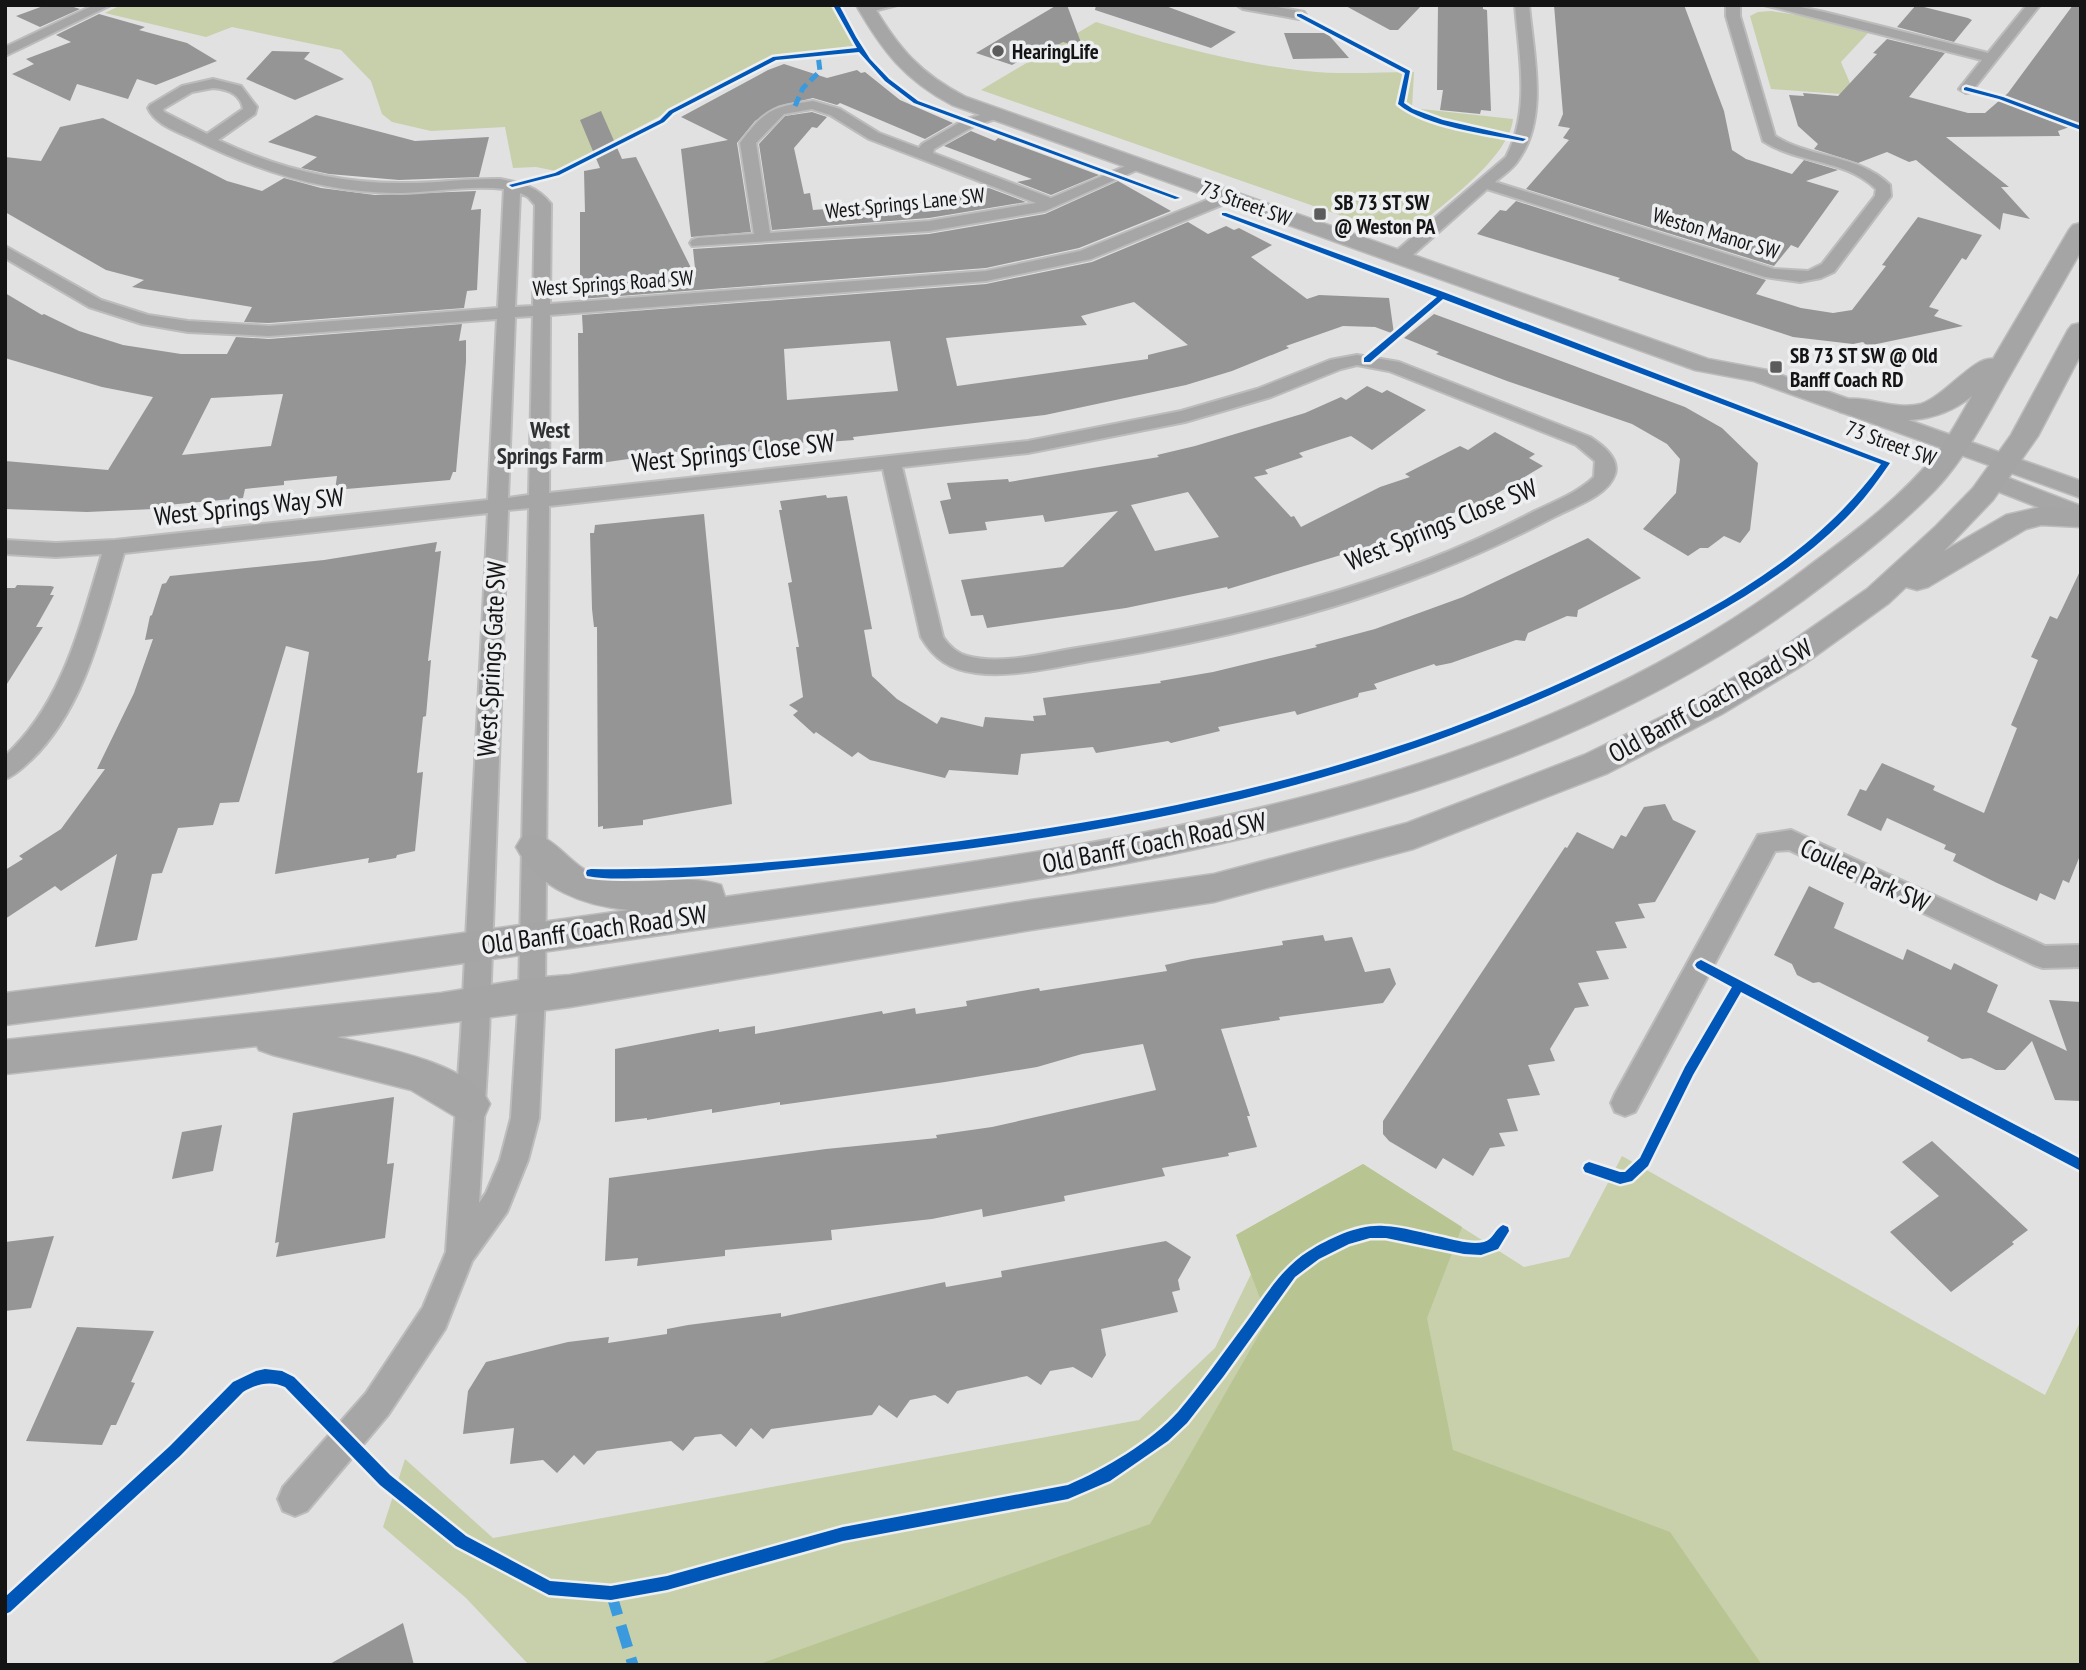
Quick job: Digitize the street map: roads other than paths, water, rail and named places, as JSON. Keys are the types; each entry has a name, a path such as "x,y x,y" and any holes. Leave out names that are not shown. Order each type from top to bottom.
{"main road":[{"name":"Old Banff Coach Road SW","path":"5,1009 282,974 532,936 566,934 1043,865 1213,833 1316,808 1419,776 1506,744 1661,674 1739,630 1836,562 1913,496 1951,453 2081,230"},
{"name":"Old Banff Coach Road SW","path":"5,1057 476,1005 1214,888 1413,835 1597,764 1711,706 1844,622 1878,596 1946,533 1983,494 2000,471 2081,330"},
{"path":"1849,405 1906,415 1940,407 1964,391 2018,336"},
{"path":"1844,622 2005,527 2041,516 2081,517"},
{"path":"534,848 557,874 580,887 613,894 852,894"},
{"path":"246,1032 421,1075 470,1104"}],"street":[{"path":"5,52 105,5"},
{"path":"865,7 891,5"},
{"path":"1243,5 1299,15"},
{"path":"1400,257 1512,159 1519,149 1529,115 1522,5"},
{"name":"Weston Manor SW","path":"1484,183 1770,272 1815,275 1828,268 1883,196 1884,188 1878,180 1859,170 1792,151 1768,138 1733,16 1733,5"},
{"path":"1770,5 1990,58"},
{"path":"1966,89 2034,5"},
{"name":"73 Street SW","path":"865,7 908,70 950,96 1703,365 1759,375 1849,405 1951,453"},
{"path":"5,33 26,43"},
{"path":"208,140 250,111 250,104 238,88 222,83 198,87 163,101 155,108 158,115 208,140 265,167 333,183 401,188 512,185"},
{"name":"West Springs Lane SW","path":"763,238 748,143 771,116 780,110 805,105 827,108 874,136 1051,203"},
{"name":"West Springs Lane SW","path":"925,155 943,151 982,129 996,114"},
{"name":"West Springs Lane SW","path":"698,243 929,226 1028,209 1051,203 1140,165"},
{"name":"West Springs Gate SW","path":"512,185 538,195 543,204 532,994 525,1118 514,1160 497,1202 461,1252 476,1005 512,185"},
{"name":"West Springs Road SW","path":"5,251 107,309 162,323 205,329 269,331 965,279 1012,272 1094,252 1228,197"},
{"name":"West Springs Close SW","path":"498,505 1028,447 1146,426 1264,393 1342,363 1367,360 1393,366 1583,441 1601,455 1606,468 1605,475 1596,486 1547,513 1491,540 1373,586 1264,618 1187,636 1028,662 978,666 963,663 940,651 929,632 891,463"},
{"name":"73 Street SW","path":"1703,365 1749,392 1951,453 2000,471 2081,490"},
{"name":"73 Street SW","path":"2000,471 2081,517"},
{"name":"West Springs Way SW","path":"5,547 56,550 115,547 498,505"},
{"path":"5,770 38,737 65,696 83,650 115,547"},
{"name":"Coulee Park SW","path":"1625,1103 1767,842 1791,840 2043,957 2081,956"},
{"path":"295,1499 377,1404 434,1318 461,1252"}],"place":[{"name":"HearingLife","path":"998,51"},
{"name":"SB 73 ST SW @ Weston PA","path":"1320,214"},
{"name":"SB 73 ST SW @ Old Banff Coach RD","path":"1776,367"}],"district":[{"name":"West Springs Farm","path":"550,442"}]}
